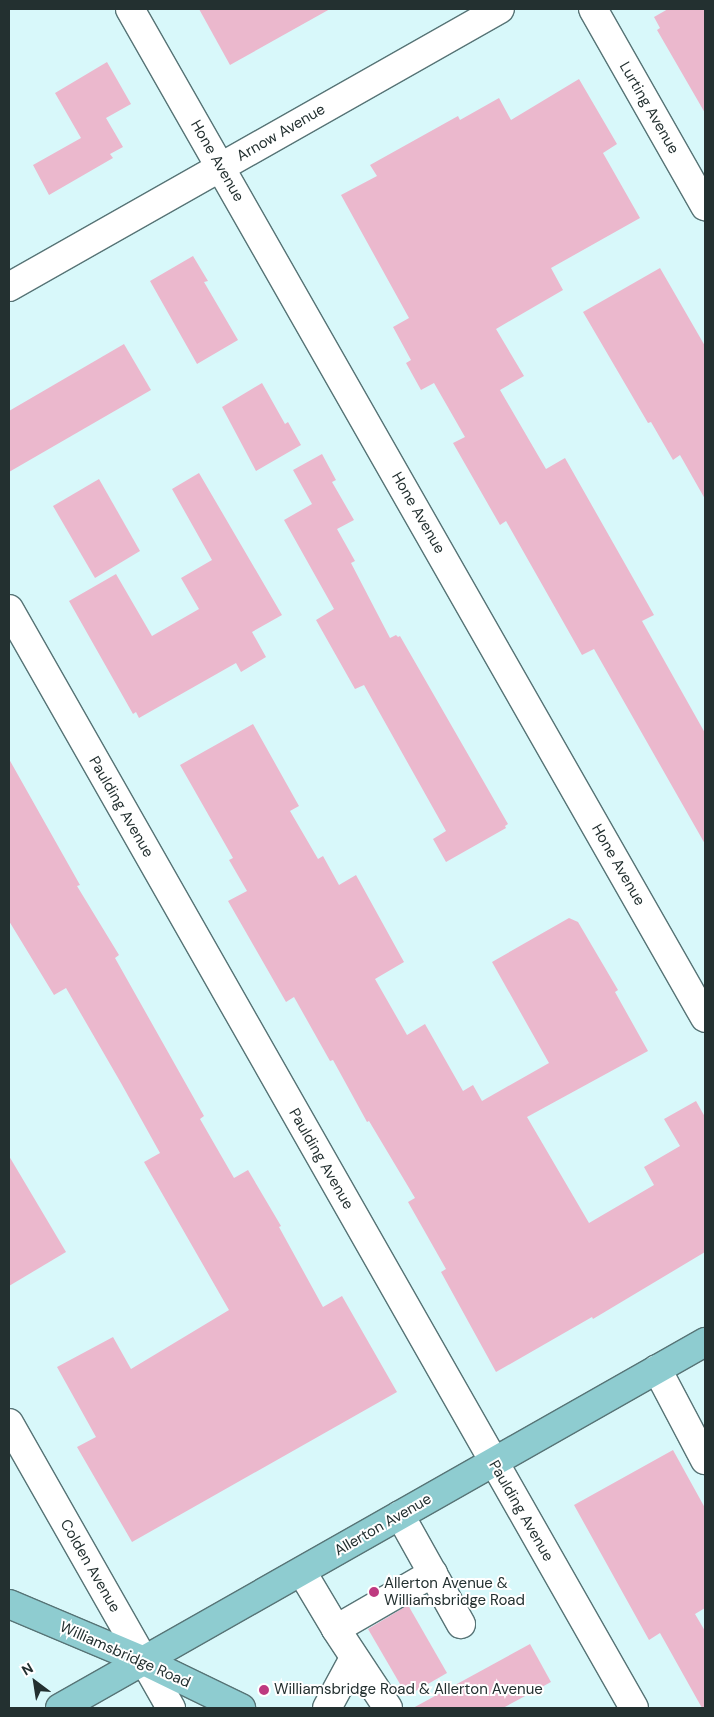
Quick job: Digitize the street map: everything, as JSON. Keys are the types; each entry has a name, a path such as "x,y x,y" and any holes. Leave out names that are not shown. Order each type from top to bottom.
{"main road":[{"name":"Allerton Avenue","path":"60,1708 705,1342"},
{"name":"Williamsbridge Road","path":"9,1604 144,1661 241,1708"}],"street":[{"name":"Hone Avenue","path":"130,9 705,1018"},
{"name":"Arnow Avenue","path":"9,287 500,9"},
{"name":"Lurting Avenue","path":"593,9 705,206"},
{"name":"Paulding Avenue","path":"9,610 634,1708"},
{"path":"656,1369 705,1460"},
{"name":"Colden Avenue","path":"9,1423 171,1708"},
{"path":"400,1515 461,1624"},
{"path":"302,1572 354,1658 388,1708"},
{"path":"336,1629 433,1574"},
{"path":"327,1708 354,1658"}],"building":[{"path":"199,9 330,9 230,65"},
{"path":"668,9 705,9 705,113 657,30 660,28 654,17"},
{"path":"107,62 131,104 106,118 123,147 110,154 113,158 49,195 33,165 81,138 55,93"},
{"path":"579,79 617,144 603,153 640,218 551,268 563,290 496,329 524,376 500,390 546,469 565,458 654,615 642,621 705,733 705,844 594,649 582,655 506,521 500,525 453,443 465,437 434,383 421,390 406,363 411,360 393,327 409,318 341,195 377,176 370,165 458,116 460,120 499,98 511,120"},
{"path":"193,256 208,281 204,282 238,340 197,364 150,281"},
{"path":"660,268 705,346 705,499 680,455 673,460 651,422 648,423 583,312"},
{"path":"124,344 151,390 9,472 9,411"},
{"path":"262,383 285,424 288,422 301,445 256,471 222,407"},
{"path":"322,454 336,480 332,482 354,520 337,529 355,561 351,563 390,638 396,635 400,636 508,824 505,826 506,828 446,862 433,839 446,831 364,685 355,689 316,620 334,609 284,520 312,504 293,470"},
{"path":"199,473 282,615 252,632 266,657 241,672 236,663 139,718 136,712 133,714 69,601 116,574 152,636 199,609 181,578 212,560 172,489"},
{"path":"99,479 140,551 95,578 53,506"},
{"path":"253,724 299,806 290,811 318,859 323,856 339,885 356,875 404,962 375,979 407,1035 425,1024 463,1091 473,1085 482,1101 549,1063 492,962 569,918 578,922 618,990 615,992 648,1051 527,1117 589,1223 654,1185 644,1167 680,1146 664,1119 696,1101 705,1117 705,1252 593,1319 592,1317 496,1372 441,1272 446,1269 408,1202 415,1198 369,1121 367,1122 333,1060 330,1061 294,997 286,1002 228,901 247,891 229,860 233,858 180,765"},
{"path":"9,759 80,885 77,886 119,955 115,958 204,1116 200,1119 234,1178 248,1170 281,1226 279,1227 323,1307 342,1296 397,1392 132,1542 77,1447 96,1437 57,1367 113,1337 131,1369 229,1310 144,1162 160,1153 121,1083 66,988 54,995 9,921"},
{"path":"9,1156 66,1252 9,1286"},
{"path":"673,1450 705,1508 705,1608 695,1614 705,1631 705,1708 702,1708 660,1633 649,1640 574,1505"},
{"path":"408,1605 447,1673 407,1696 368,1629"},
{"path":"530,1644 551,1682 503,1708 413,1708"}],"place":[{"name":"Allerton Avenue & Williamsbridge Road","path":"374,1592"},
{"name":"Williamsbridge Road & Allerton Avenue","path":"264,1690"}]}
